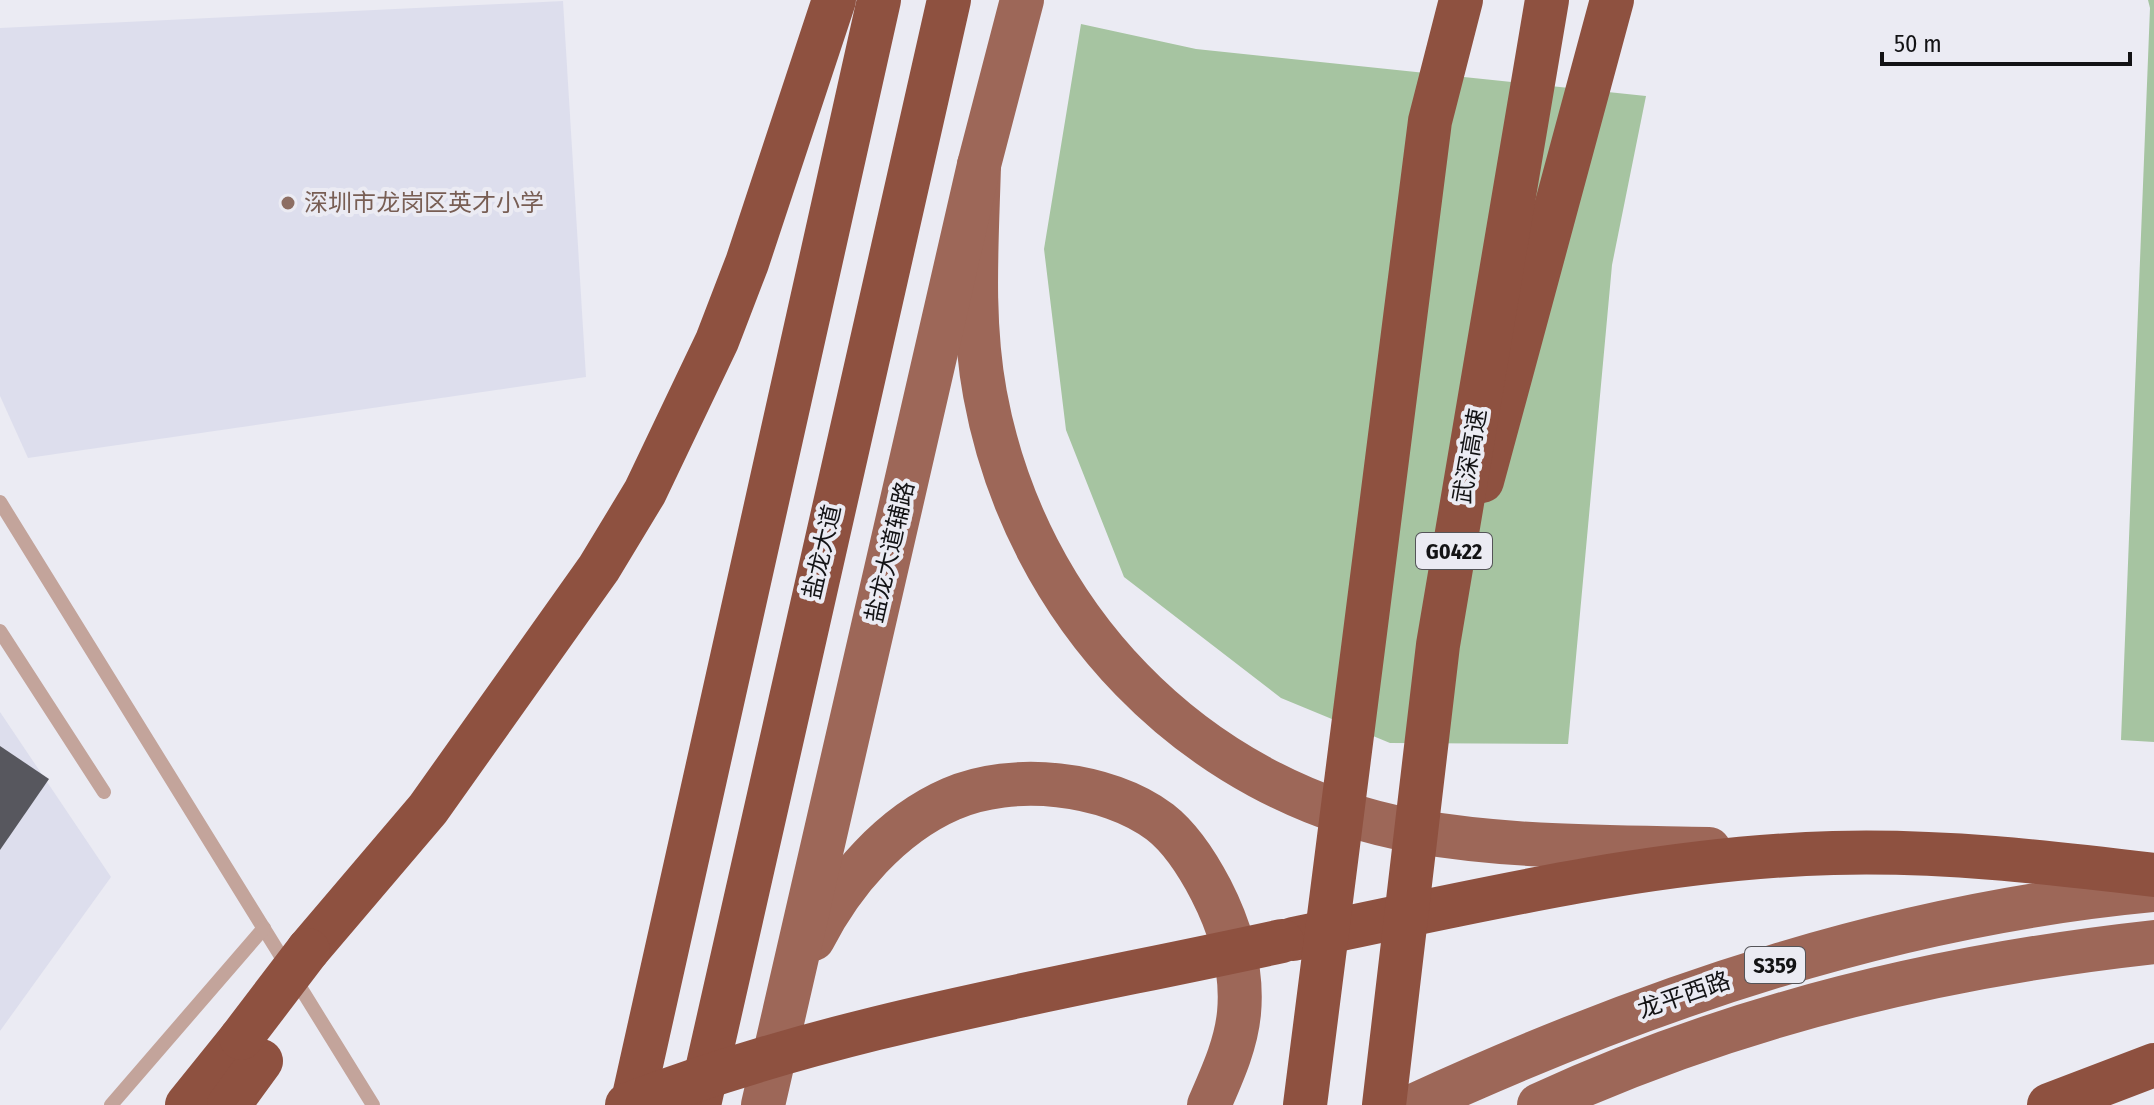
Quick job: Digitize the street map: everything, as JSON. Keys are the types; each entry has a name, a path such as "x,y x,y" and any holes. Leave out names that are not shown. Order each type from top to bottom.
{"highway":[{"path":"187,1105 251,1050 428,809 599,568 665,453 717,341 747,263 834,0"},
{"path":"630,1105 879,0"},
{"name":"盐龙大道","path":"699,1105 949,0"},
{"path":"1305,1105 1430,121 1439,0"},
{"path":"1430,121 1461,0"},
{"name":"武深高速","path":"1384,1105 1438,645 1547,0"},
{"path":"1438,645 1612,0"},
{"path":"630,1105 687,1082 788,1052 1282,941 1608,875 1831,853 1946,853 2154,875"},
{"path":"229,1105 251,1050"},
{"path":"2049,1105 2154,1065"}],"main road":[{"name":"盐龙大道辅路","path":"763,1105 979,165 1022,0"},
{"path":"979,165 978,336 984,392 1012,494 1034,545 1069,605 1109,658 1152,702 1200,742 1249,772 1299,796 1357,817 1412,831 1538,844 1831,853"},
{"path":"791,984 827,911 863,865 903,828 951,799 1002,784 1055,784 1108,796 1161,822 1199,867 1224,916 1237,965 1239,1013 1229,1060 1209,1105"},
{"name":"龙平西路","path":"1415,1105 1529,1052 1754,970 1888,934 2008,911 2154,890"},
{"name":"龙平西路","path":"1539,1105 1673,1052 1802,1010 1950,974 2063,952 2154,942"}],"lane":[{"path":"0,502 373,1105"},
{"path":"0,631 104,792"},
{"path":"111,1105 264,928"}],"shaded area":[{"name":"深圳市龙岗区英才小学","path":"563,1 586,377 28,458 0,396 0,28"},
{"path":"0,712 111,877 0,1031"}],"green space":[{"path":"2148,0 2154,0 2154,742 2121,740"},
{"path":"1081,24 1196,49 1646,96 1612,265 1568,744 1390,743 1281,698 1124,577 1066,430 1044,249"}],"building":[{"path":"0,746 49,779 0,850"}],"place":[{"name":"深圳市龙岗区英才小学","path":"288,203"}]}
